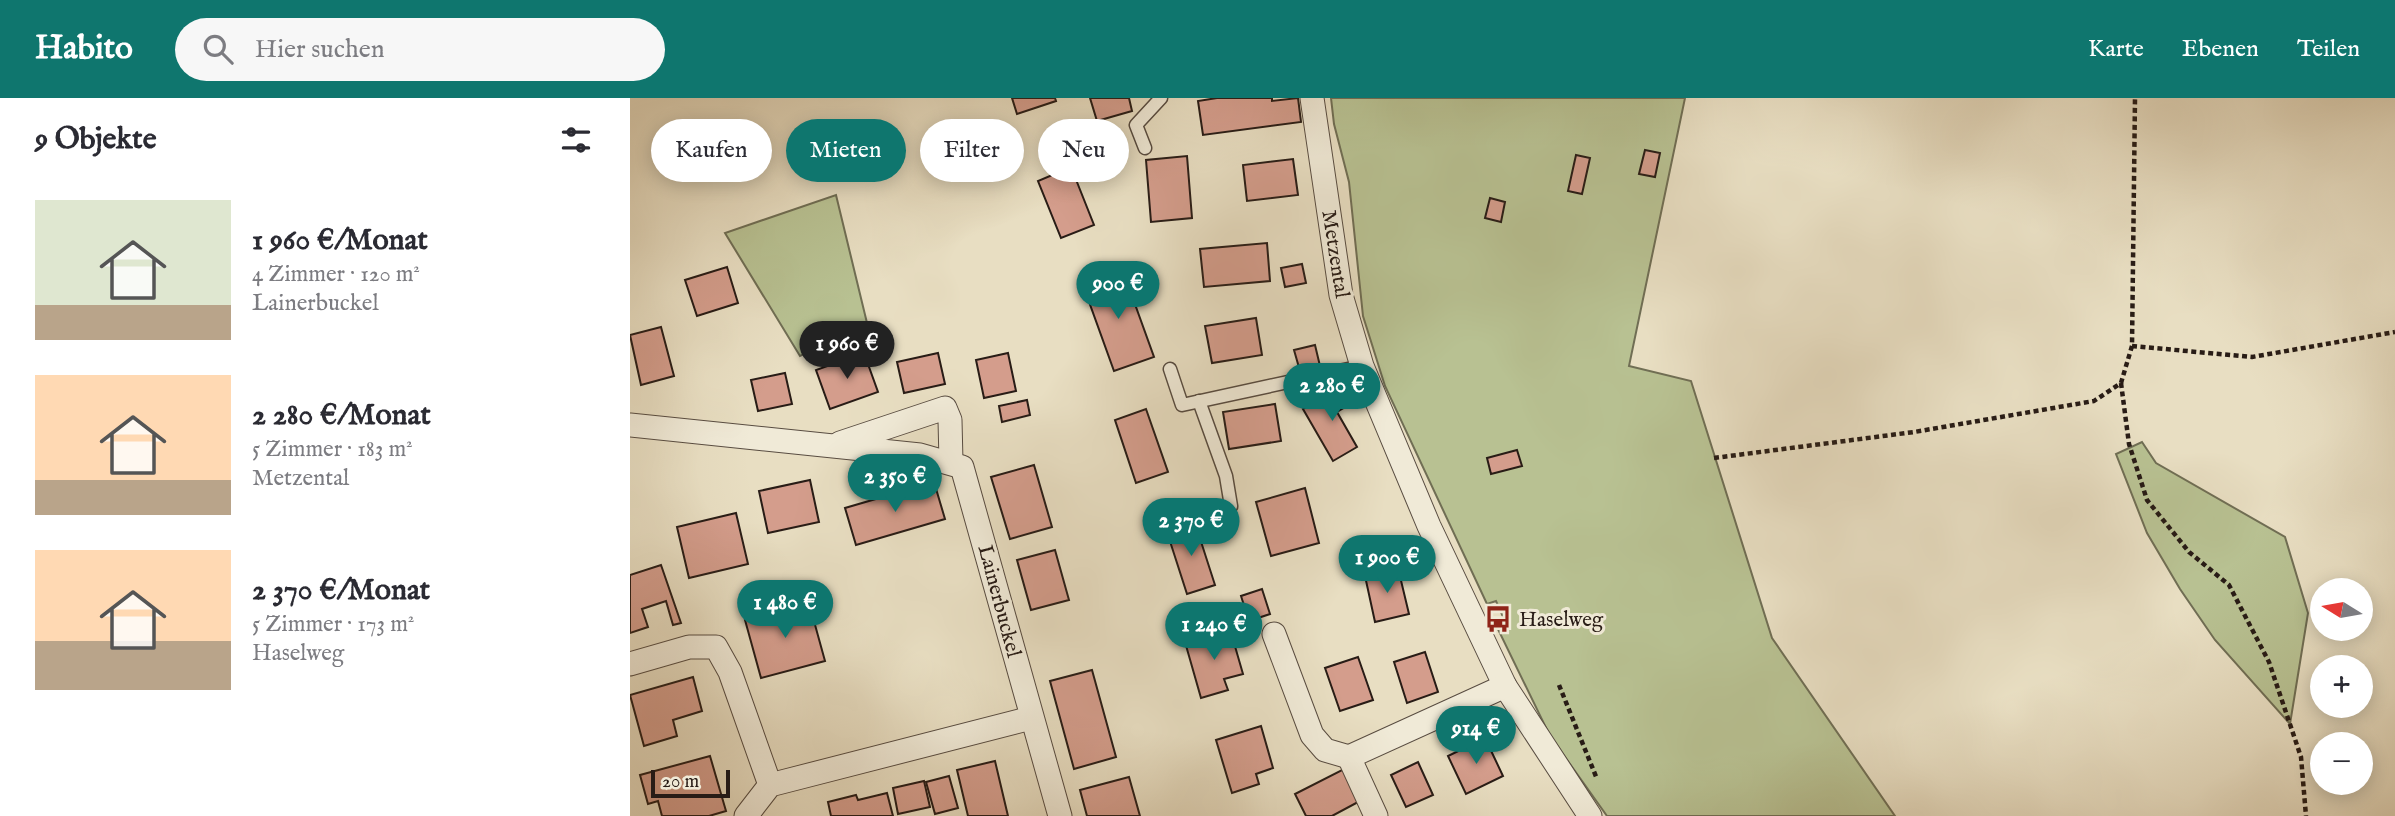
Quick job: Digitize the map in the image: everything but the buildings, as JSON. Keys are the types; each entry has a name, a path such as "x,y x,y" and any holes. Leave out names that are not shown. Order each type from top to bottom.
{"street":[{"name":"Metzental","path":"1312,98 1341,295 1362,366 1429,526 1505,686 1587,811"},
{"path":"630,425 834,445 920,455 951,462 950,420 945,408 834,445"},
{"name":"Lainerbuckel","path":"951,462 961,467 966,477 1060,816"},
{"path":"1274,634 1312,735 1325,750 1349,757 1505,686"},
{"path":"630,664 689,647 716,647 730,672 770,785"},
{"path":"746,816 770,785 1031,718"},
{"path":"1349,757 1376,816"}],"lane":[{"path":"1145,148 1136,125 1161,98"},
{"path":"1170,369 1182,405 1362,366"},
{"path":"1199,401 1226,476 1231,506 1204,518"}],"path":[{"path":"2135,98 2132,346 2122,383 2129,444 2147,500 2189,552 2230,585 2269,662 2301,757 2306,816"},
{"path":"2132,346 2252,357 2395,332"},
{"path":"1714,458 1914,432 2094,401 2122,383"},
{"path":"1559,685 1601,788 1587,811"}],"green space":[{"path":"1331,98 1685,98 1629,366 1691,381 1772,638 1895,816 1607,816 1550,736 1495,623 1504,619 1496,601 1487,604 1385,386 1363,316 1349,182 1334,124"},
{"path":"836,195 867,323 800,356 725,233"},
{"path":"2142,442 2156,463 2285,537 2308,613 2290,724 2215,640 2180,589 2147,533 2116,454"}],"place":[{"name":"Haselweg","path":"1498,619"}]}
